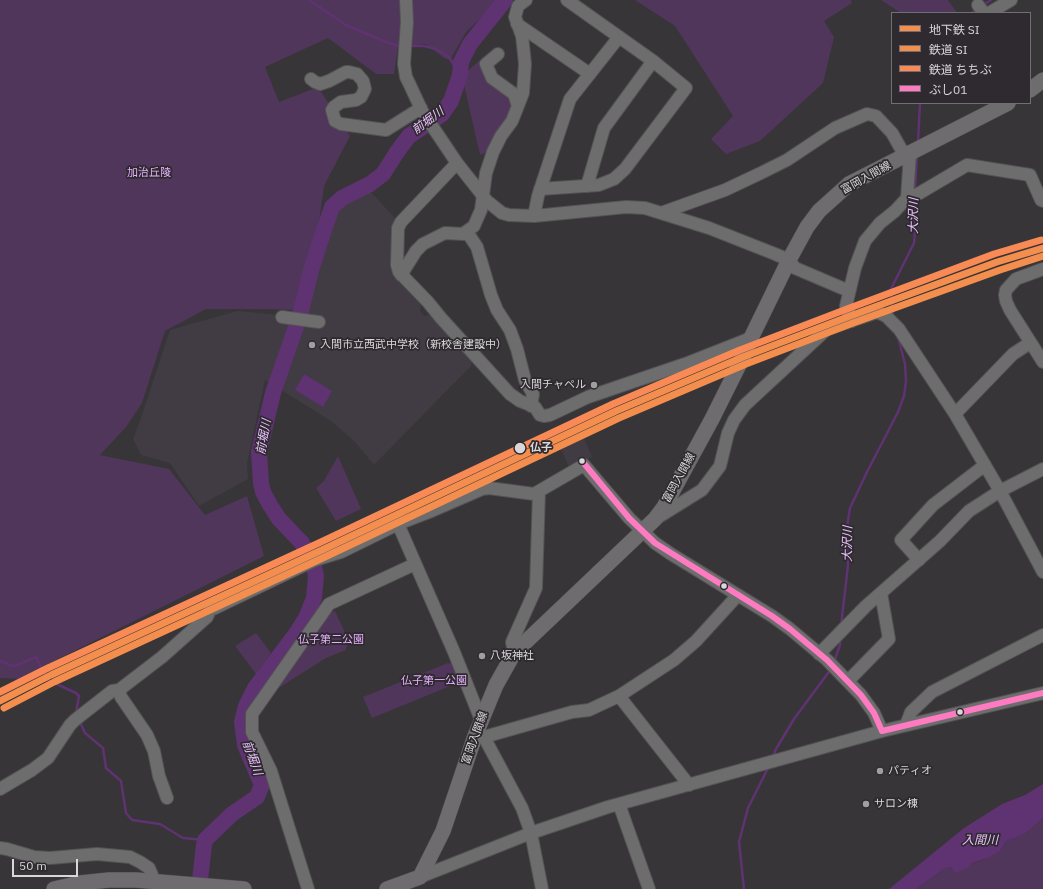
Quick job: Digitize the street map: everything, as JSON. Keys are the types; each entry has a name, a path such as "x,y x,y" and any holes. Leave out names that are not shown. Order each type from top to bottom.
{"main road":[{"name":"富岡入間線","path":"420,877 443,831 479,737 481,720 496,685 514,653 642,532 664,507 712,419 789,260 807,227 828,202 849,184 1006,104"},
{"path":"388,889 420,877"},
{"path":"54,889 109,880 153,881 207,887 244,889"}],"street":[{"path":"406,0 404,64 406,76 422,110 457,163 482,196 496,208 509,215 534,216 626,207 645,208 709,228 789,260 795,268 849,291"},
{"path":"401,275 416,251 428,240 444,233 458,235 467,232 474,226 481,210 486,173 493,152 501,136 512,121 523,93 525,64 522,36 515,17 518,6 526,0"},
{"path":"540,189 599,185 614,179 625,169 686,88 653,61 567,0"},
{"path":"983,10 1011,0"},
{"path":"517,24 590,74"},
{"path":"534,216 540,189 570,100 619,37"},
{"path":"498,54 486,64 492,78 514,94 518,106"},
{"path":"587,186 604,128 653,61"},
{"path":"311,79 320,84 349,72 357,74 362,79 366,86 361,97 356,100 341,102 332,110 335,121 340,124 386,130 422,110"},
{"path":"661,213 725,190 761,173 787,160 836,128 867,114 876,116 913,152 911,197"},
{"path":"457,163 401,222 398,228 398,272 428,302 510,394 520,401 535,407 540,415 550,415 588,397 685,364 751,338"},
{"path":"852,321 846,306 855,268 865,240 880,224 911,197 967,165 1030,175 1041,200 1043,201"},
{"path":"467,232 477,247 497,310 510,330 517,349 525,380 533,394 531,406"},
{"path":"1043,269 1016,279 1006,290 1005,295 1010,310 1043,362"},
{"path":"655,519 702,490 720,466 728,433 734,420 746,405 827,329 877,312 886,316 899,329 955,414 1000,491 1043,572"},
{"path":"282,317 319,322"},
{"path":"955,414 1013,354 1030,343"},
{"path":"0,789 32,770 48,758 70,725 112,691 119,690 174,647 207,618 210,610 311,562 341,552 398,524 482,489 489,488 534,494 584,465 613,501 642,532 671,554 772,616 823,657 848,681 874,713 882,731"},
{"path":"919,560 901,540 933,505 985,465"},
{"path":"823,657 866,606 940,541 969,511 1000,491 1043,469"},
{"path":"514,653 512,642 536,588 539,491"},
{"path":"398,524 454,652 481,720"},
{"path":"308,889 271,771 252,732 252,714 329,604 415,564"},
{"path":"848,681 889,639 882,593"},
{"path":"542,889 531,833 522,808 479,737 572,712 589,710 619,696 674,660 696,640 738,595"},
{"path":"906,725 911,712 932,692 1043,635"},
{"path":"119,690 121,697 147,735 154,751 159,776 168,798"},
{"path":"420,877 531,833 619,804 882,731 1043,693"},
{"path":"619,696 689,785"},
{"path":"619,804 649,889"},
{"path":"0,848 34,857 50,858 97,854 130,857 149,868 153,881"}],"shaded area":[{"name":"入間市立西武中学校（新校舎建設中）","path":"367,188 396,219 393,227 392,272 422,303 420,311 424,316 431,315 472,360 471,366 374,465 355,442 331,421 265,380 247,463 248,479 199,506 170,463 141,455 133,439 170,330 237,311 303,317 334,210 342,201"},
{"path":"584,438 592,457 570,469 561,449"}],"green space":[{"name":"加治丘陵","path":"0,0 500,0 466,32 450,60 444,58 426,44 398,47 394,74 376,74 328,38 265,67 279,102 318,87 350,136 324,186 307,310 206,309 165,331 142,403 126,427 100,455 169,469 205,515 247,496 264,556 18,679 0,678"},
{"path":"635,0 851,0 852,3 824,21 834,37 823,83 760,141 726,154 711,139 733,116 675,26"},
{"path":"881,0 948,0 956,12 899,12"},
{"path":"479,61 493,82 515,101 507,122 488,152 480,155 462,76"},
{"path":"338,456 361,509 336,521 316,488 324,481"},
{"name":"仏子第二公園","path":"335,611 348,639 346,650 326,658 277,689 330,613"},
{"path":"256,633 271,653 256,674 235,646"},
{"name":"仏子第一公園","path":"448,663 453,664 460,682 372,718 363,697"},
{"path":"1043,818 1043,889 916,889 944,869 952,867 967,868 972,863 981,861 1000,851 1006,841 1026,833"}],"water":[{"path":"304,374 332,391 323,407 295,390"},
{"name":"入間川","path":"1043,784 1043,818 1026,833 1006,841 1000,851 988,858 972,863 967,868 957,872 954,872 952,867 944,869 916,889 889,889 964,828 1002,804 1025,795"}],"waterway":[{"path":"309,0 346,25 386,42 402,46"},
{"name":"前堀川","path":"199,889 205,840 232,814 257,797 262,785 245,745 242,722 246,706 255,688 306,618 314,598 316,576 314,567 302,543 279,519 263,492 259,452 273,393 300,315 311,270 323,233 332,207 342,198 370,184 383,174 409,136 442,114 451,101 460,75 461,62 470,44 505,0"},
{"path":"983,5 991,0"},
{"path":"973,12 977,9"},
{"path":"409,46 424,46 436,49 449,57 460,75"},
{"path":"918,142 920,104"},
{"path":"915,190 917,155"},
{"name":"大沢川","path":"893,316 891,289 914,243 914,199"},
{"name":"大沢川","path":"841,626 848,565 846,533 850,508 898,412 904,396 906,381 905,364 898,337"},
{"name":"大沢川","path":"834,662 840,645 840,639"},
{"path":"0,661 13,666 36,657 48,680 76,693 79,696 76,713"},
{"name":"大沢川","path":"772,758 794,719 831,669"},
{"path":"80,722 85,733 103,748 106,768 121,781 126,813 132,820 160,824 183,838 205,840"},
{"name":"大沢川","path":"744,889 739,842 748,808 769,766"}],"metro line":[{"name":"SI","path":"0,701 51,675 324,549 616,411 743,357 850,316 997,262 1043,248"}],"rail line":[{"name":"ちちぶ","path":"0,692 48,668 321,542 613,404 740,350 994,254 1041,240"},
{"name":"SI","path":"4,708 54,682 327,556 619,418 746,364 853,323 1043,256"}],"transit line":[{"name":"ぶし01","path":"582,461 629,518 655,543 772,616 827,660 861,695 874,713 882,731"},
{"name":"ぶし01","path":"882,731 1043,693"}],"place":[{"name":"入間市立西武中学校（新校舎建設中）","path":"312,345"},
{"name":"入間チャペル","path":"594,385"},
{"name":"仏子","path":"520,448"},
{"name":"八坂神社","path":"482,656"},
{"name":"パティオ","path":"880,771"},
{"name":"サロン棟","path":"866,804"}]}
